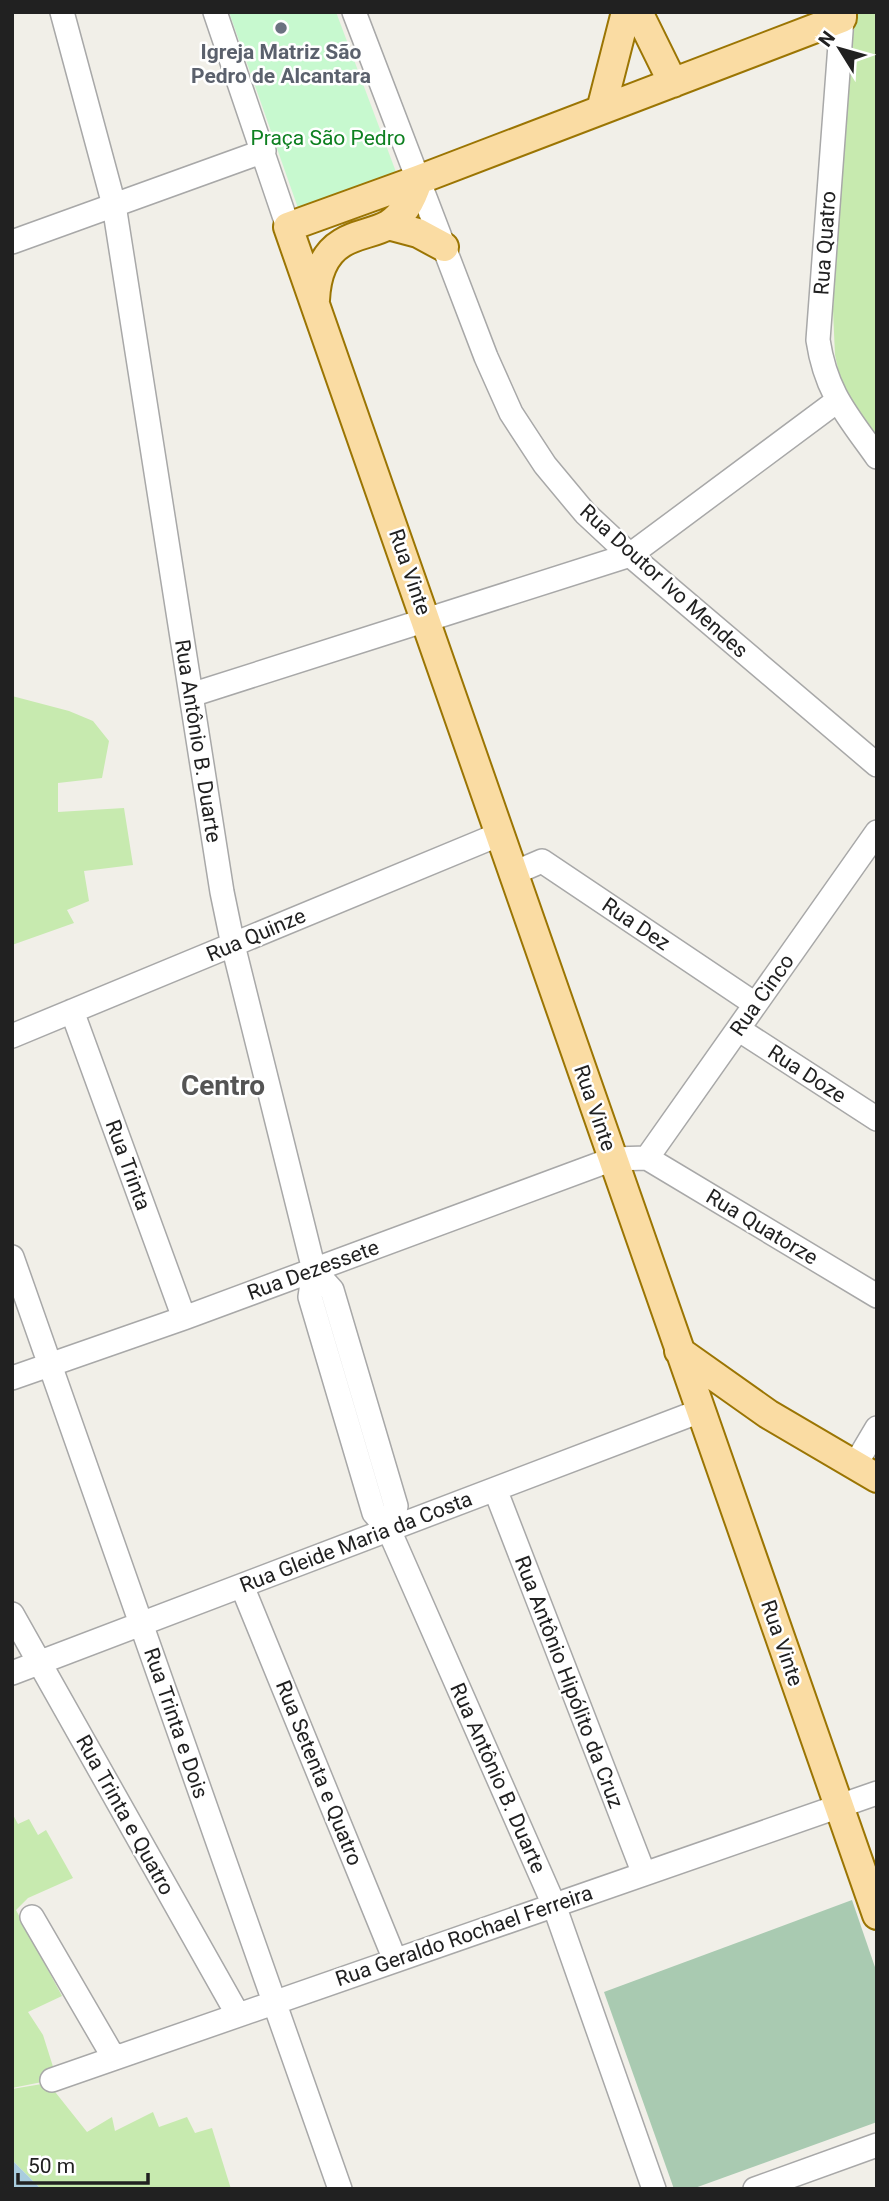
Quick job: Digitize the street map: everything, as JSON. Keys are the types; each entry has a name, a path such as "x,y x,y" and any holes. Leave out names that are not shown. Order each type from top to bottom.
{"main road":[{"path":"601,110 626,12"},
{"path":"638,12 673,83"},
{"path":"288,227 673,83 842,15"},
{"path":"315,300 321,268 330,254 408,205 418,180"},
{"path":"353,204 365,234"},
{"path":"288,227 314,239 418,233 444,247"},
{"name":"Rua Vinte","path":"288,227 877,1915"},
{"path":"679,1351 768,1414 866,1472"},
{"path":"700,1411 734,1408 768,1414"}],"street":[{"name":"Rua Antônio B. Duarte","path":"62,12 114,205 222,892 314,1270 332,1290 396,1506 389,1530 554,1905 654,2189"},
{"path":"215,12 288,227"},
{"path":"354,12 418,180"},
{"name":"Rua Quatro","path":"842,15 818,340 827,382 837,401 877,457"},
{"path":"12,242 264,151"},
{"name":"Rua Doutor Ivo Mendes","path":"418,180 486,357 512,413 545,466 584,513 630,555 877,765"},
{"path":"191,695 630,555 837,401"},
{"name":"Rua Cinco","path":"647,1158 877,832"},
{"name":"Rua Quinze","path":"12,1036 500,834"},
{"name":"Rua Dez","path":"514,873 542,861 755,1004"},
{"name":"Rua Trinta","path":"72,1011 184,1318"},
{"name":"Rua Doze","path":"738,1029 877,1119"},
{"name":"Rua Dezessete","path":"12,1378 184,1318 613,1159 647,1158"},
{"name":"Rua Quatorze","path":"647,1158 877,1296"},
{"name":"Rua Trinta e Dois","path":"12,1257 340,2189"},
{"name":"Rua Gleide Maria da Costa","path":"12,1673 700,1411"},
{"path":"866,1472 877,1428"},
{"name":"Rua Antônio Hipólito da Cruz","path":"495,1489 644,1874"},
{"name":"Rua Setenta e Quatro","path":"242,1586 395,1960"},
{"name":"Rua Trinta e Quatro","path":"12,1614 238,2015"},
{"name":"Rua Geraldo Rochael Ferreira","path":"52,2080 877,1793"},
{"path":"32,1917 114,2058"},
{"path":"755,2189 877,2145"}],"green space":[{"name":"Praça São Pedro","path":"229,12 336,12 396,172 298,208"},
{"path":"849,12 877,12 877,441 843,392 835,355 833,310"},
{"path":"12,696 69,711 93,721 109,741 102,778 58,783 58,812 124,808 133,865 84,871 89,901 67,910 74,923 12,945"},
{"path":"12,1813 18,1824 29,1819 38,1835 46,1830 73,1878 28,1898 16,1910 62,1996 28,2012 43,2035 55,2073 52,2080 12,2088"},
{"path":"852,1900 877,1973 877,2122 692,2189 674,2189 604,1992"},
{"path":"48,2083 87,2132 112,2117 115,2131 153,2112 159,2127 187,2117 195,2133 212,2128 231,2189 41,2189 12,2160 12,2089"}],"water":[{"path":"12,2160 41,2189 12,2189"}],"place":[{"name":"Igreja Matriz São Pedro de Alcantara","path":"281,28"}],"district":[{"name":"Centro","path":"223,1085"}]}
